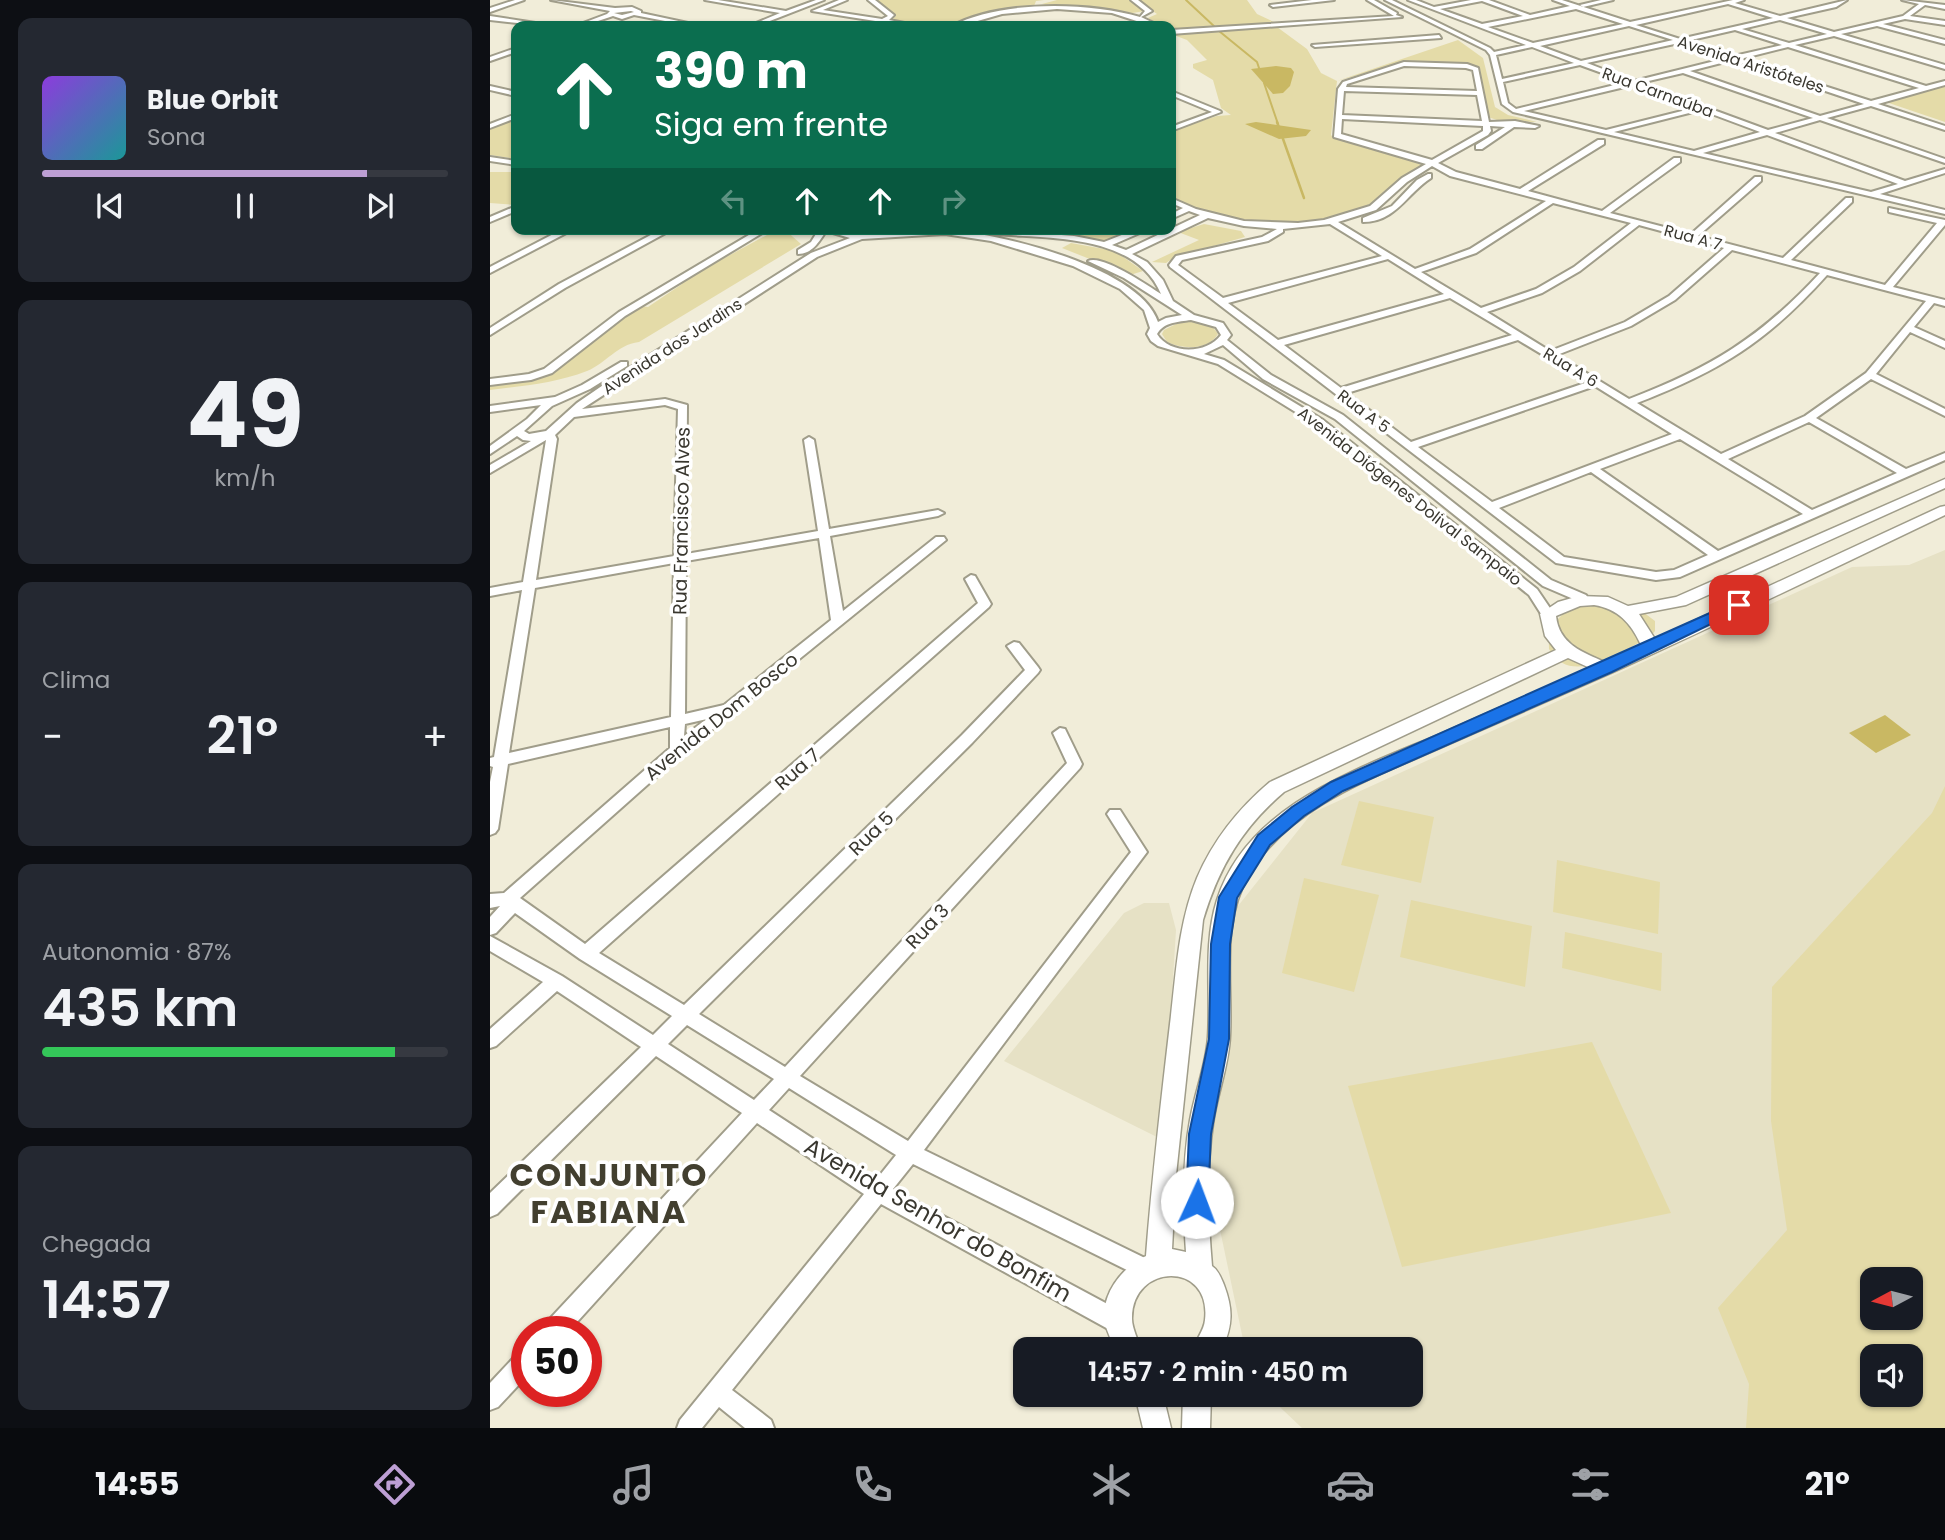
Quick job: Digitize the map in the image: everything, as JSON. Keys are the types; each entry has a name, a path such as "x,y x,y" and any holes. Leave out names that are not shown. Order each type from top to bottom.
{"main road":[{"path":"1628,611 1680,601 1945,483"},
{"path":"1200,1272 1196,1225 1200,1134 1219,1039 1220,944 1228,897 1264,840 1298,812 1337,786 1606,668 1945,510"},
{"path":"1606,668 1567,652 1552,639 1548,628 1548,614 1562,604 1582,598 1616,604 1628,611 1650,646"},
{"path":"1151,1266 1193,920 1203,885 1226,840 1248,810 1277,787 1567,652"},
{"path":"1124,1337 1118,1322 1123,1291 1151,1266 1187,1264 1200,1272 1217,1297 1220,1313 1218,1329 1213,1337"},
{"path":"1152,1407 1157,1428"},
{"path":"1196,1428 1197,1407"}],"street":[{"path":"490,10 521,0"},
{"path":"554,0 615,14 635,14 672,21"},
{"path":"708,0 788,13"},
{"path":"766,21 821,0"},
{"path":"789,21 844,0"},
{"path":"815,11 883,21 892,16 872,0"},
{"path":"1040,7 1038,4 1052,0"},
{"path":"1134,0 1149,10 1140,16"},
{"path":"1273,5 1331,0"},
{"path":"1370,0 1409,21"},
{"path":"1388,0 1479,43 1493,54 1505,104 1514,111 1869,195 1944,219"},
{"name":"Rua Carnaúba","path":"1411,0 1906,184"},
{"path":"1434,9 1482,0 1529,16"},
{"name":"Avenida Aristóteles","path":"1556,0 1945,126"},
{"name":"Avenida Aristóteles","path":"1566,0 1580,6"},
{"path":"1454,32 1610,0"},
{"path":"1717,0 1945,67"},
{"path":"1493,54 1741,0"},
{"path":"1501,81 1833,6 1844,0"},
{"path":"1905,0 1945,7"},
{"path":"1905,17 1924,3"},
{"path":"968,21 1006,11 1040,7 1098,8 1140,16 1148,21"},
{"path":"594,21 615,14"},
{"path":"600,21 615,14"},
{"path":"1176,32 1399,17"},
{"path":"1514,111 1905,17 1945,23"},
{"path":"490,18 511,21"},
{"path":"1876,24 1945,42"},
{"path":"1734,28 1927,88"},
{"path":"1315,45 1439,37 1428,30"},
{"path":"490,50 504,53"},
{"path":"490,57 511,52"},
{"path":"1904,55 1945,62"},
{"path":"1336,224 1375,207 1392,195 1402,182 1485,134 1485,122 1474,67 1404,64 1349,80 1341,89 1339,117 1485,122 1516,123 1849,200 1944,219"},
{"path":"1685,71 1945,161"},
{"path":"1693,153 1945,83"},
{"path":"491,89 511,93"},
{"path":"1341,89 1479,93"},
{"path":"1176,95 1218,112 1176,127"},
{"path":"1604,133 1701,108"},
{"name":"Rua A 7","path":"1339,117 1336,135 1340,138 1433,163 1521,192 1945,303"},
{"path":"490,126 511,118"},
{"path":"1176,213 1280,228 1336,224 1390,210 1403,201 1418,181 1516,123"},
{"path":"1521,192 1601,142"},
{"path":"490,159 511,166"},
{"path":"1604,213 1677,160"},
{"path":"490,168 511,167"},
{"path":"1869,195 1945,171"},
{"path":"1692,237 1758,179"},
{"path":"1417,271 1473,251 1552,200"},
{"path":"1785,261 1849,200"},
{"path":"1176,203 1202,217"},
{"path":"490,206 511,209"},
{"path":"1176,212 1188,209"},
{"path":"490,220 511,210"},
{"path":"1176,229 1202,217"},
{"path":"1887,288 1944,219"},
{"path":"1482,311 1539,291 1577,269 1638,222"},
{"name":"Rua A 6","path":"1336,224 1811,514"},
{"path":"1248,242 1255,237 1252,226"},
{"path":"1248,242 1274,236 1280,228"},
{"path":"490,270 558,235"},
{"path":"490,332 562,286 658,235"},
{"path":"490,382 531,377 548,371 622,314 755,235"},
{"name":"Avenida dos Jardins","path":"490,450 517,432 548,404 611,373 814,244 821,235"},
{"path":"857,235 876,235"},
{"path":"975,235 1098,273 1141,300 1149,310 1155,328 1169,320 1191,317"},
{"path":"1007,235 1092,261 1127,276 1191,317"},
{"path":"1021,235 1103,245 1129,253 1160,278 1170,305"},
{"path":"1103,245 1130,235"},
{"path":"1152,235 1157,238"},
{"path":"1129,253 1163,235"},
{"name":"Avenida dos Jardins","path":"490,470 549,434 581,405 814,255 862,236"},
{"name":"Rua A 5","path":"1248,242 1175,260 1173,265 1560,561 1656,576 1676,573 1716,555"},
{"path":"1550,354 1628,324 1672,298 1730,247"},
{"path":"1220,302 1391,256"},
{"path":"1630,402 1692,379 1738,354 1796,306 1825,272"},
{"path":"1275,344 1453,293"},
{"path":"1721,458 1809,418 1870,376 1931,300"},
{"name":"Avenida Diógenes Dolival Sampaio","path":"1191,317 1220,325 1226,335 1223,341 1267,377 1339,417 1547,583 1582,598"},
{"name":"Avenida Diógenes Dolival Sampaio","path":"1155,328 1154,339 1159,344 1221,362 1319,422 1533,592 1548,614"},
{"path":"1910,328 1945,345"},
{"path":"1338,392 1520,336"},
{"path":"1189,352 1210,349 1223,341"},
{"path":"1870,376 1945,413"},
{"path":"1409,446 1597,382"},
{"path":"490,409 560,400 576,400 581,405"},
{"name":"Rua Francisco Alves","path":"570,414 666,402 683,407 677,750"},
{"path":"506,407 534,409 540,413"},
{"path":"1809,418 1905,473"},
{"path":"490,829 495,762 551,439 549,434 527,438 517,432"},
{"path":"1490,507 1682,434"},
{"path":"809,440 838,621"},
{"path":"1592,468 1716,555 1945,456"},
{"path":"490,592 938,513"},
{"name":"Avenida Dom Bosco","path":"490,929 510,902 677,750 940,540"},
{"name":"Rua 7","path":"586,954 985,604 971,579"},
{"name":"Rua 5","path":"684,1014 967,739 1033,670 1014,646"},
{"path":"495,762 728,709"},
{"name":"Rua 3","path":"568,1316 1075,764 1060,733"},
{"path":"688,1428 910,1153 1139,852 1115,814"},
{"path":"490,901 510,902 586,954 910,1153 1151,1266"},
{"name":"Avenida Senhor do Bonfim","path":"490,943 556,981 878,1192 1118,1322"},
{"path":"490,1040 556,981"},
{"path":"490,1207 684,1014"},
{"path":"490,1399 511,1377"},
{"path":"717,1392 763,1428"}],"shaded area":[{"path":"874,0 1044,0 1036,1 1034,6 982,15 966,21 891,21 896,16"},
{"path":"1057,0 1130,0 1145,11 1132,13 1042,4"},
{"path":"1137,0 1247,0 1257,14 1276,23 1176,31 1176,21 1153,21 1148,18 1157,14"},
{"path":"1277,27 1307,49 1321,73 1337,81 1331,135 1334,138 1423,164 1373,204 1326,220 1275,224 1249,222 1199,211 1177,202 1176,129 1217,116 1231,115 1221,108 1213,80 1193,68 1193,64 1207,60 1187,40 1176,34"},
{"path":"1458,40 1483,58 1495,107 1508,115 1537,122 1500,121 1488,117 1480,69 1477,67 1397,64 1337,81"},
{"path":"1276,66 1291,68 1294,72 1290,86 1283,93 1273,94 1251,69"},
{"path":"1945,84 1945,122 1886,102 1887,101"},
{"path":"511,120 511,158 490,155 490,128"},
{"path":"1256,122 1311,130 1306,136 1279,139 1245,124"},
{"path":"490,172 511,172 511,205 490,203"},
{"path":"1204,224 1241,231 1245,237 1175,257 1166,263 1152,262 1199,240 1178,232"},
{"path":"767,235 791,235 801,244 639,342 618,350 587,371 551,381 490,390 490,385 526,381 552,372 641,306 648,307 682,284 678,283"},
{"path":"1078,235 1125,235 1103,241"},
{"path":"1071,243 1115,251 1143,271 1130,275 1062,248"},
{"path":"1182,321 1207,324 1218,334 1214,340 1201,346 1180,346 1167,342 1162,334 1164,330"},
{"path":"1945,550 1945,1428 1302,1428 1280,1407 1423,1407 1423,1337 1242,1337 1200,1134 1230,916 1312,813 1852,567 1909,565"},
{"path":"1590,604 1643,612 1655,621 1655,631 1650,637 1598,663 1570,666 1559,661 1549,649 1551,631 1565,613"},
{"path":"1885,715 1911,735 1876,753 1849,733"},
{"path":"1945,786 1945,1428 1746,1428 1749,1384 1718,1308 1787,1230 1771,1121 1772,987 1932,813"},
{"path":"1359,801 1434,817 1421,883 1341,865"},
{"path":"1557,860 1660,882 1658,934 1553,912"},
{"path":"1304,878 1379,895 1354,992 1282,973"},
{"path":"1411,900 1532,926 1525,987 1400,957"},
{"path":"1144,903 1169,903 1176,930 1163,1140 1004,1061 1124,913"},
{"path":"1565,932 1662,953 1661,991 1562,968"},
{"path":"1592,1042 1671,1213 1402,1267 1348,1086"}],"waterway":[{"path":"1186,0 1216,28"},
{"path":"1219,31 1257,62 1260,71"},
{"path":"1264,83 1278,124"},
{"path":"1277,122 1304,198"}],"district":[{"name":"CONJUNTO FABIANA","path":"609,1194"}],"route":[{"path":"1197,1202 1200,1134 1219,1039 1220,944 1228,897 1264,840 1298,812 1337,786 1606,668 1739,605"}]}
